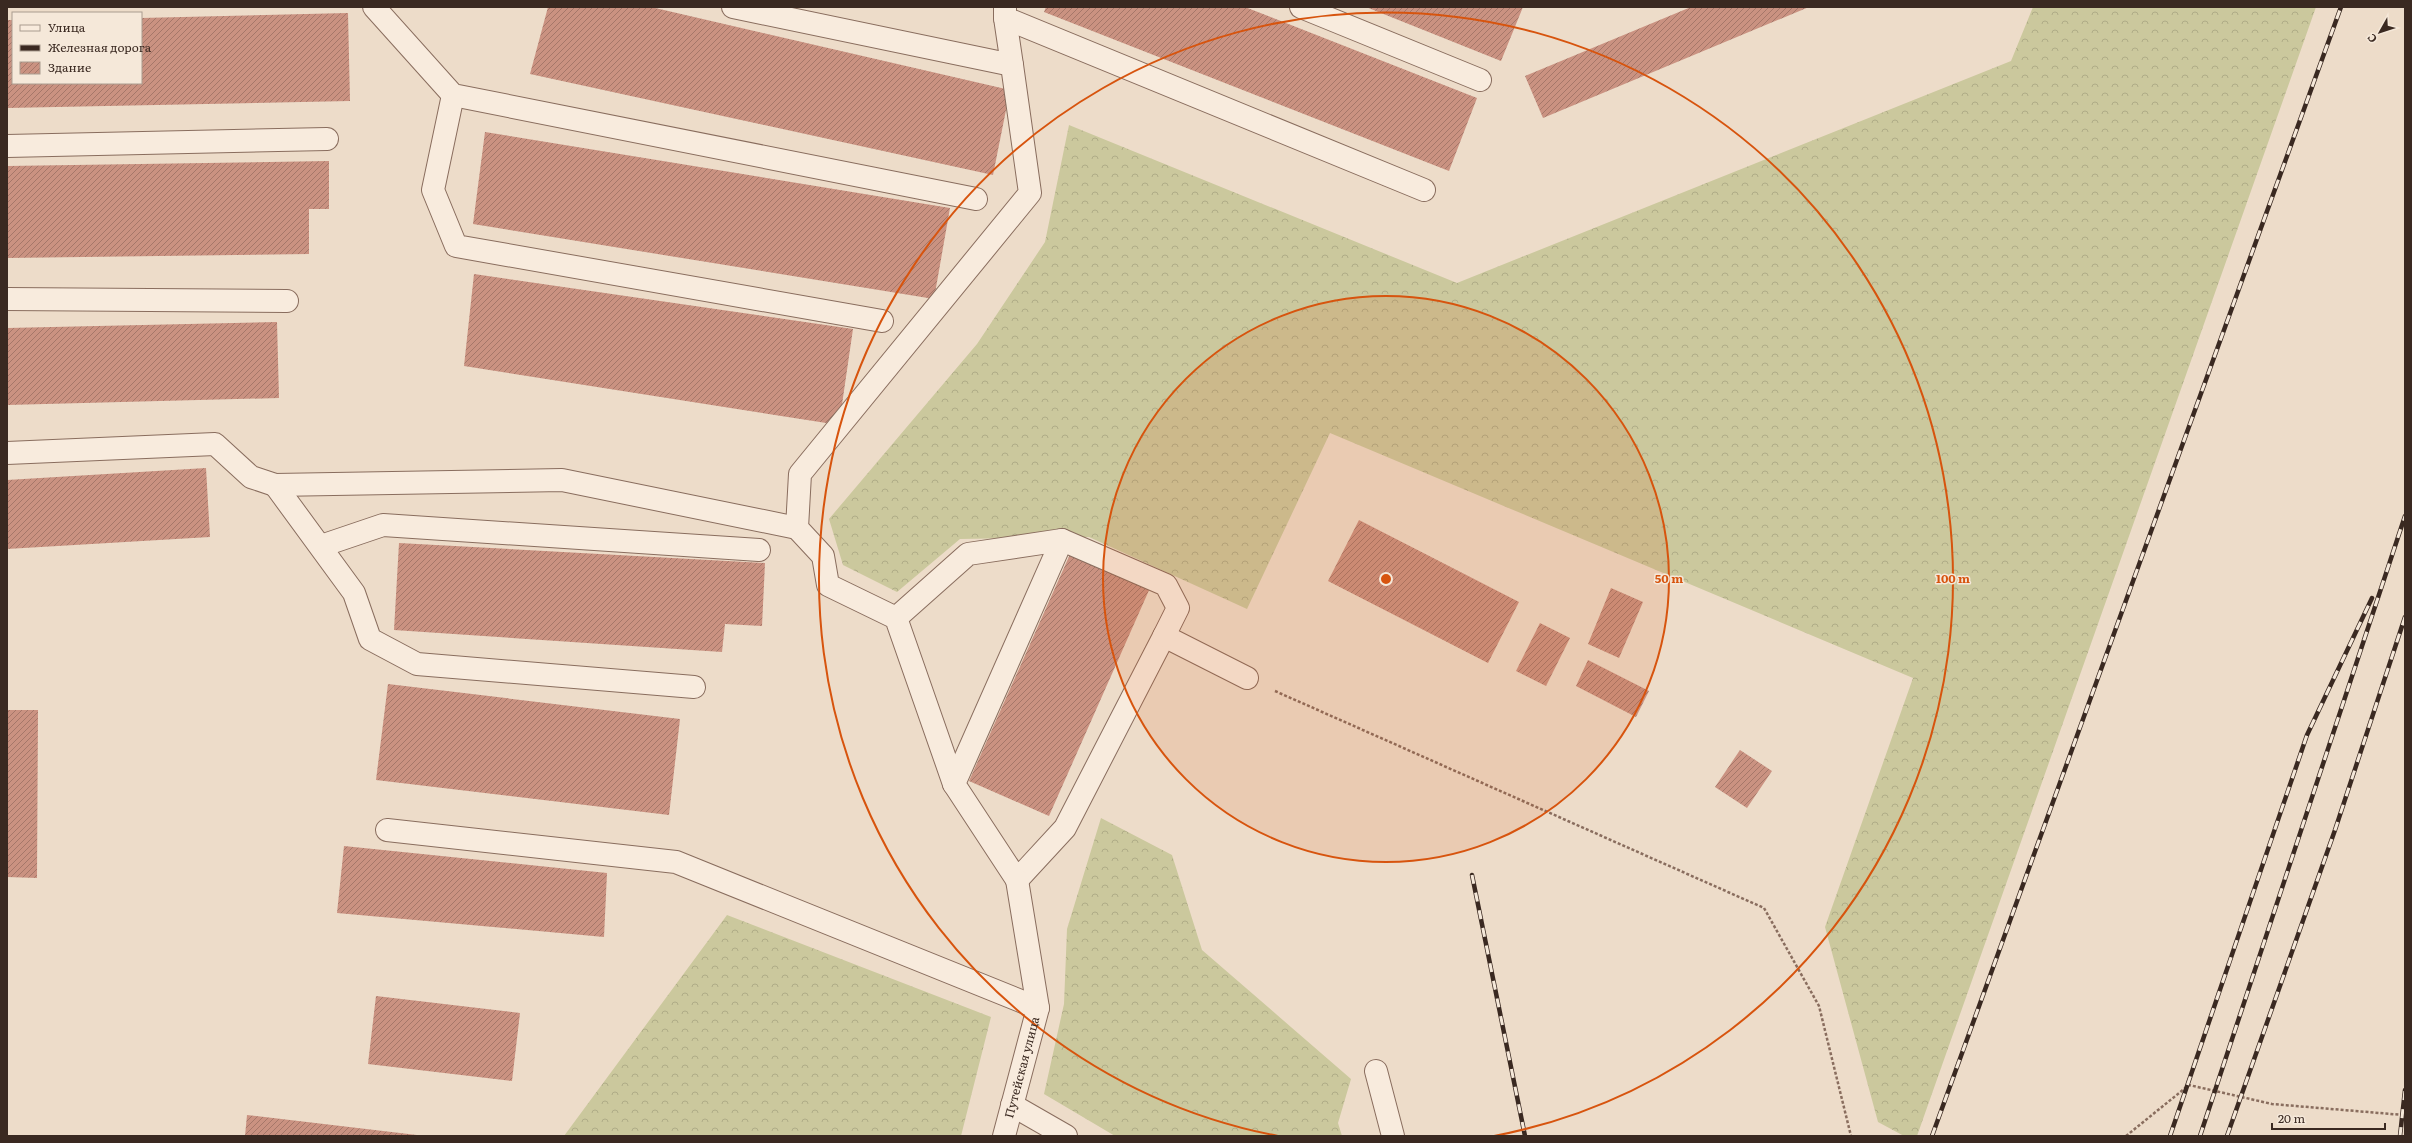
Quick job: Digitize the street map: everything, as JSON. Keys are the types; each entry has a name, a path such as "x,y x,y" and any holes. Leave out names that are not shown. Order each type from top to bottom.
{"street":[{"path":"374,7 453,95 976,199"},
{"path":"733,7 1012,65"},
{"path":"1301,7 1480,80"},
{"path":"797,528 800,474 1030,193 1005,12"},
{"path":"1005,12 1424,190"},
{"path":"453,95 433,190 456,246 882,321"},
{"path":"7,146 327,139"},
{"path":"7,299 287,301"},
{"path":"7,453 215,444 252,477 275,485 562,480 797,528 823,556 828,585 896,618 954,784 1017,880 1065,828 1178,608 1166,585 1062,540 968,554 896,618"},
{"path":"275,485 354,593 370,639 417,664 694,687"},
{"path":"321,546 383,525 759,550"},
{"path":"954,784 1062,540"},
{"path":"1164,636 1246,678"},
{"path":"387,830 676,862 1038,1008"},
{"name":"Путейская улица","path":"1004,1136 1038,1008 1017,880"},
{"path":"1376,1071 1392,1136"},
{"path":"1012,1105 1066,1136"}],"path":[{"path":"1246,678 1764,908 1819,1006 1851,1136"},
{"path":"2126,1136 2189,1085 2272,1104 2403,1115 2405,1122"}],"green space":[{"path":"2033,7 2316,7 1917,1136 1904,1136 1878,1122 1825,927 1913,678 1330,433 1247,609 1089,537 960,539 897,592 843,565 829,519 977,344 1045,242 1069,125 1457,283 2011,61"},
{"path":"1101,818 1172,855 1202,950 1351,1079 1338,1123 1342,1136 1115,1136 1044,1094 1064,1004 1067,929"},
{"path":"727,915 991,1017 961,1136 564,1136"}],"building":[{"path":"548,7 651,7 1010,90 993,175 530,74"},
{"path":"1046,7 1245,7 1477,98 1449,171 1044,12"},
{"path":"1366,7 1523,7 1501,61"},
{"path":"1691,7 1809,7 1543,118 1525,76"},
{"path":"348,13 350,101 7,108 7,20 12,20 12,84 142,84 142,18"},
{"path":"485,132 950,208 934,299 473,224"},
{"path":"329,161 329,209 309,209 309,254 7,258 7,166"},
{"path":"474,274 853,329 839,425 464,366"},
{"path":"277,322 279,398 7,405 7,328"},
{"path":"206,468 210,537 7,549 7,480"},
{"path":"1359,520 1519,602 1488,663 1328,581"},
{"path":"399,543 765,563 762,626 725,624 722,652 394,630"},
{"path":"1071,552 1150,588 1049,816 969,781"},
{"path":"1611,588 1643,602 1619,658 1588,644"},
{"path":"1540,623 1570,638 1546,686 1516,671"},
{"path":"1588,660 1649,691 1636,717 1576,686"},
{"path":"388,684 680,719 669,815 376,780"},
{"path":"7,710 38,710 37,878 7,877"},
{"path":"1740,750 1772,771 1747,808 1715,787"},
{"path":"344,846 607,873 604,937 337,913"},
{"path":"376,996 520,1013 512,1081 368,1064"},
{"path":"247,1115 417,1135 417,1136 245,1136"}],"railway":[{"path":"1932,1136 2341,7"},
{"path":"2200,1136 2405,516"},
{"path":"2170,1136 2307,735 2372,598"},
{"path":"2227,1136 2335,830 2405,617"},
{"path":"1472,875 1525,1136"},
{"path":"2400,1136 2405,1090"}]}
